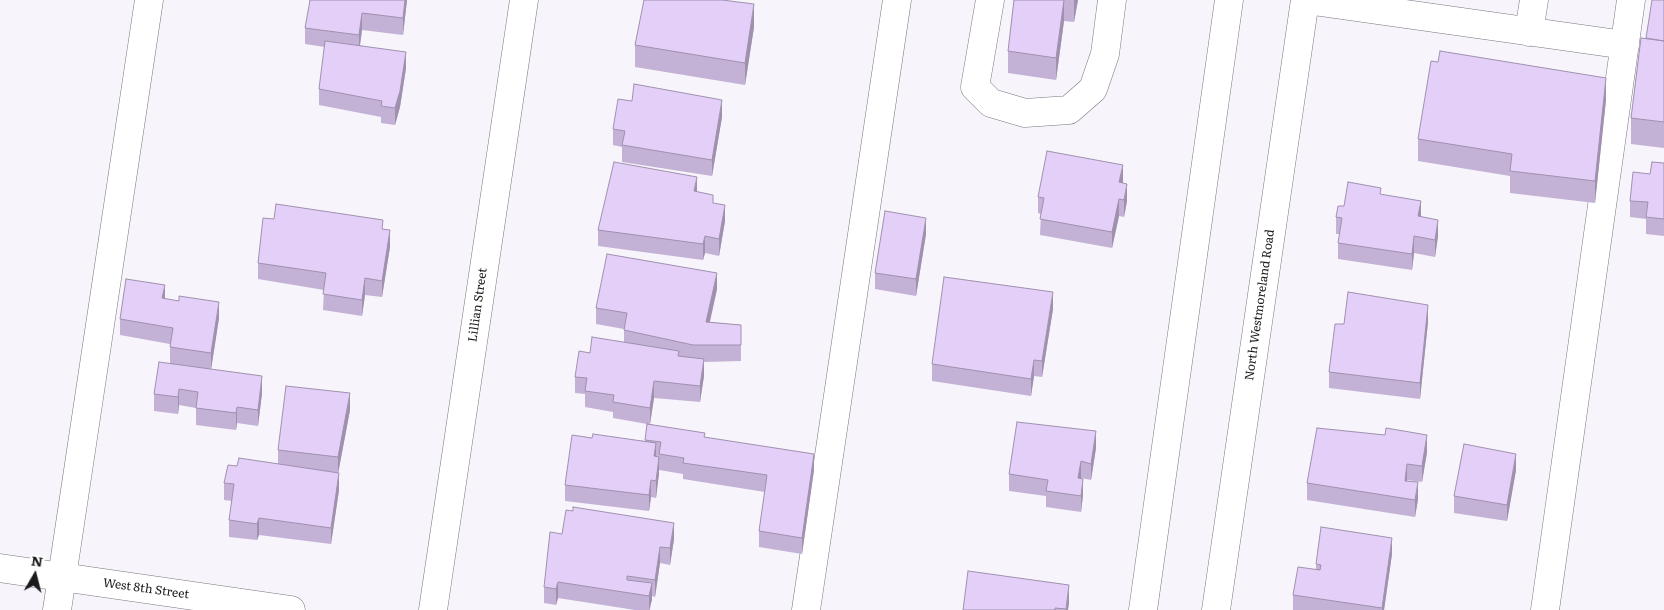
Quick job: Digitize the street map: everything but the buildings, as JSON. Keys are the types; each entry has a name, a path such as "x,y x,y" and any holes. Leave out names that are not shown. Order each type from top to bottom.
{"main road":[{"path":"57,610 149,0"},
{"name":"Lillian Street","path":"433,610 524,0"},
{"path":"806,610 897,0"},
{"path":"990,0 975,87 991,103 1025,112 1069,110 1093,89 1104,54 1112,0"},
{"path":"1143,610 1229,0"},
{"path":"1305,0 1359,4 1625,46"},
{"name":"North Westmoreland Road","path":"1216,610 1305,0"},
{"path":"1529,32 1534,0"},
{"path":"1545,610 1631,0"},
{"name":"West 8th Street","path":"0,568 291,610"}]}
